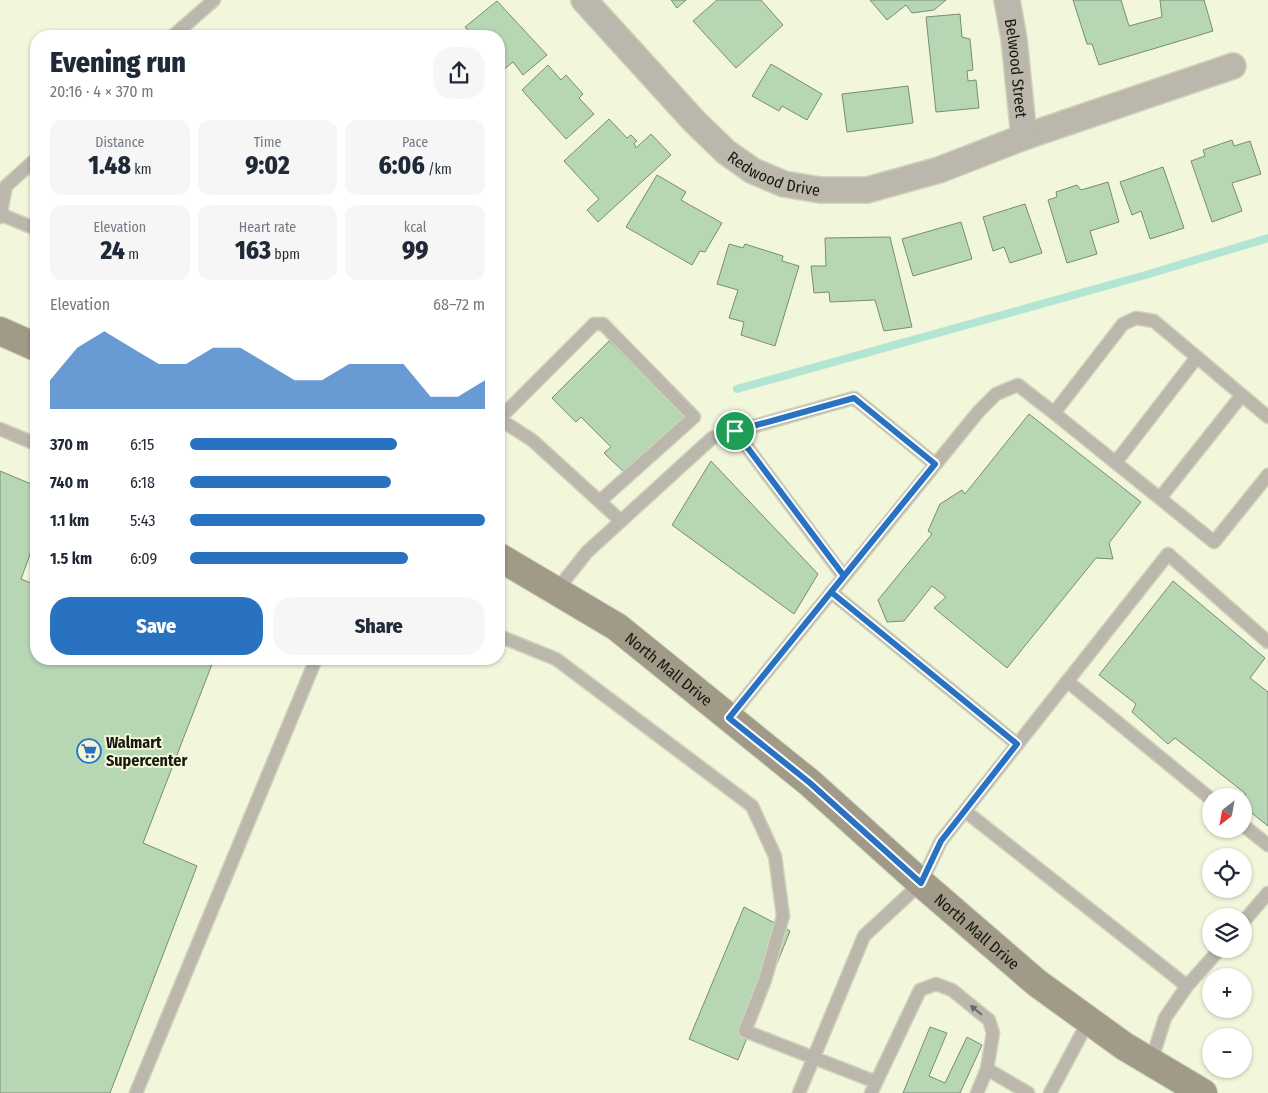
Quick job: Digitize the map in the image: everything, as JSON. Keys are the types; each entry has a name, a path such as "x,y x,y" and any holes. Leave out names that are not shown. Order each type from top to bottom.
{"street":[{"name":"Redwood Drive","path":"584,0 694,121 726,152 753,171 784,184 820,190 867,190 939,170 1024,137 1233,66"},
{"name":"Belwood Street","path":"1008,0 1024,137"},
{"path":"0,331 30,344"},
{"name":"North Mall Drive","path":"505,561 617,627 810,783 921,883 1037,983 1124,1046 1203,1093"}],"lane":[{"path":"180,30 214,0"},
{"path":"30,164 6,186 0,216 30,227"},
{"path":"1054,413 1123,324 1136,318 1154,321 1268,416"},
{"path":"505,414 594,324 603,324 694,417 600,501"},
{"path":"1116,462 1197,357"},
{"path":"729,718 935,464 979,411 996,394 1018,385 1214,542 1268,475"},
{"path":"1160,498 1242,395"},
{"path":"556,591 587,552 712,438 854,398 935,464"},
{"path":"505,423 532,440 621,521"},
{"path":"0,429 30,442"},
{"path":"735,431 844,576"},
{"path":"799,1093 864,936 921,883 941,841 1168,554 1268,642"},
{"path":"831,592 1017,744"},
{"path":"505,638 556,659 752,806 775,856 783,916 765,980 745,1031 814,1058 874,1088 920,990 936,984 952,990 989,1020 993,1033 987,1069 976,1092"},
{"path":"136,1093 314,665"},
{"path":"1067,681 1202,792"},
{"path":"965,811 1187,986"},
{"path":"1252,832 1268,845"},
{"path":"1252,912 1268,893"},
{"path":"1151,1062 1165,1018 1187,986 1212,958"},
{"path":"1050,1093 1089,1020"},
{"path":"987,1069 1028,1093"}],"building":[{"path":"671,0 686,0 677,8"},
{"path":"717,0 761,0 783,25 736,68 693,21"},
{"path":"870,0 946,0 934,10 912,13 906,5 887,20"},
{"path":"1073,0 1121,0 1129,26 1162,17 1160,0 1204,0 1213,31 1099,65 1092,44 1087,44"},
{"path":"497,1 547,55 523,75 513,62 505,69 505,30 468,30 465,27"},
{"path":"960,14 962,37 970,39 973,70 967,71 968,81 976,80 979,108 936,112 926,17"},
{"path":"771,64 822,94 807,120 782,106 779,111 752,96"},
{"path":"548,65 561,80 566,75 583,94 579,98 594,114 566,139 522,90"},
{"path":"908,86 913,123 847,132 842,94"},
{"path":"609,119 627,138 631,135 637,141 634,143 636,148 651,134 671,155 598,222 587,210 599,199 564,161"},
{"path":"1232,140 1234,146 1250,141 1261,174 1232,183 1242,211 1212,222 1191,161 1205,156 1203,150"},
{"path":"1163,167 1184,228 1150,239 1141,211 1132,215 1120,182"},
{"path":"657,175 686,192 681,200 722,223 705,252 700,251 692,265 626,227"},
{"path":"1108,182 1119,222 1090,231 1097,254 1067,263 1048,200 1057,197 1056,192 1077,185 1081,190"},
{"path":"1025,204 1042,253 1010,263 1004,247 993,251 983,217"},
{"path":"961,222 972,259 913,276 902,239"},
{"path":"890,237 912,327 884,331 875,300 830,302 829,292 814,293 811,266 826,266 825,238"},
{"path":"729,244 743,248 745,244 783,256 782,261 799,266 775,346 741,335 744,322 729,318 738,290 717,284"},
{"path":"609,341 686,416 627,475 604,453 611,447 581,417 576,422 552,398"},
{"path":"1029,414 1141,502 1109,543 1113,559 1096,558 1007,668 934,608 946,597 932,586 904,621 887,622 878,600 932,534 928,531 940,504 962,490 965,494"},
{"path":"711,461 818,574 794,614 672,525"},
{"name":"Walmart Supercenter","path":"0,471 30,484 30,554 21,579 30,583 30,665 212,665 143,843 197,866 110,1093 0,1093"},
{"path":"1173,581 1265,658 1250,678 1268,692 1268,826 1252,813 1252,788 1238,788 1175,738 1168,744 1132,712 1136,704 1099,675"},
{"path":"744,907 790,931 738,1060 689,1039"},
{"path":"930,1027 947,1033 929,1076 945,1083 967,1037 982,1045 960,1093 903,1093"}],"waterway":[{"path":"737,389 1149,274 1268,238"}],"place":[{"name":"Walmart Supercenter","path":"89,751"}],"route":[{"path":"735,431 844,576 729,718 810,783 921,883 941,841 1017,744 831,592 844,576 935,464 854,398 735,431"}]}
